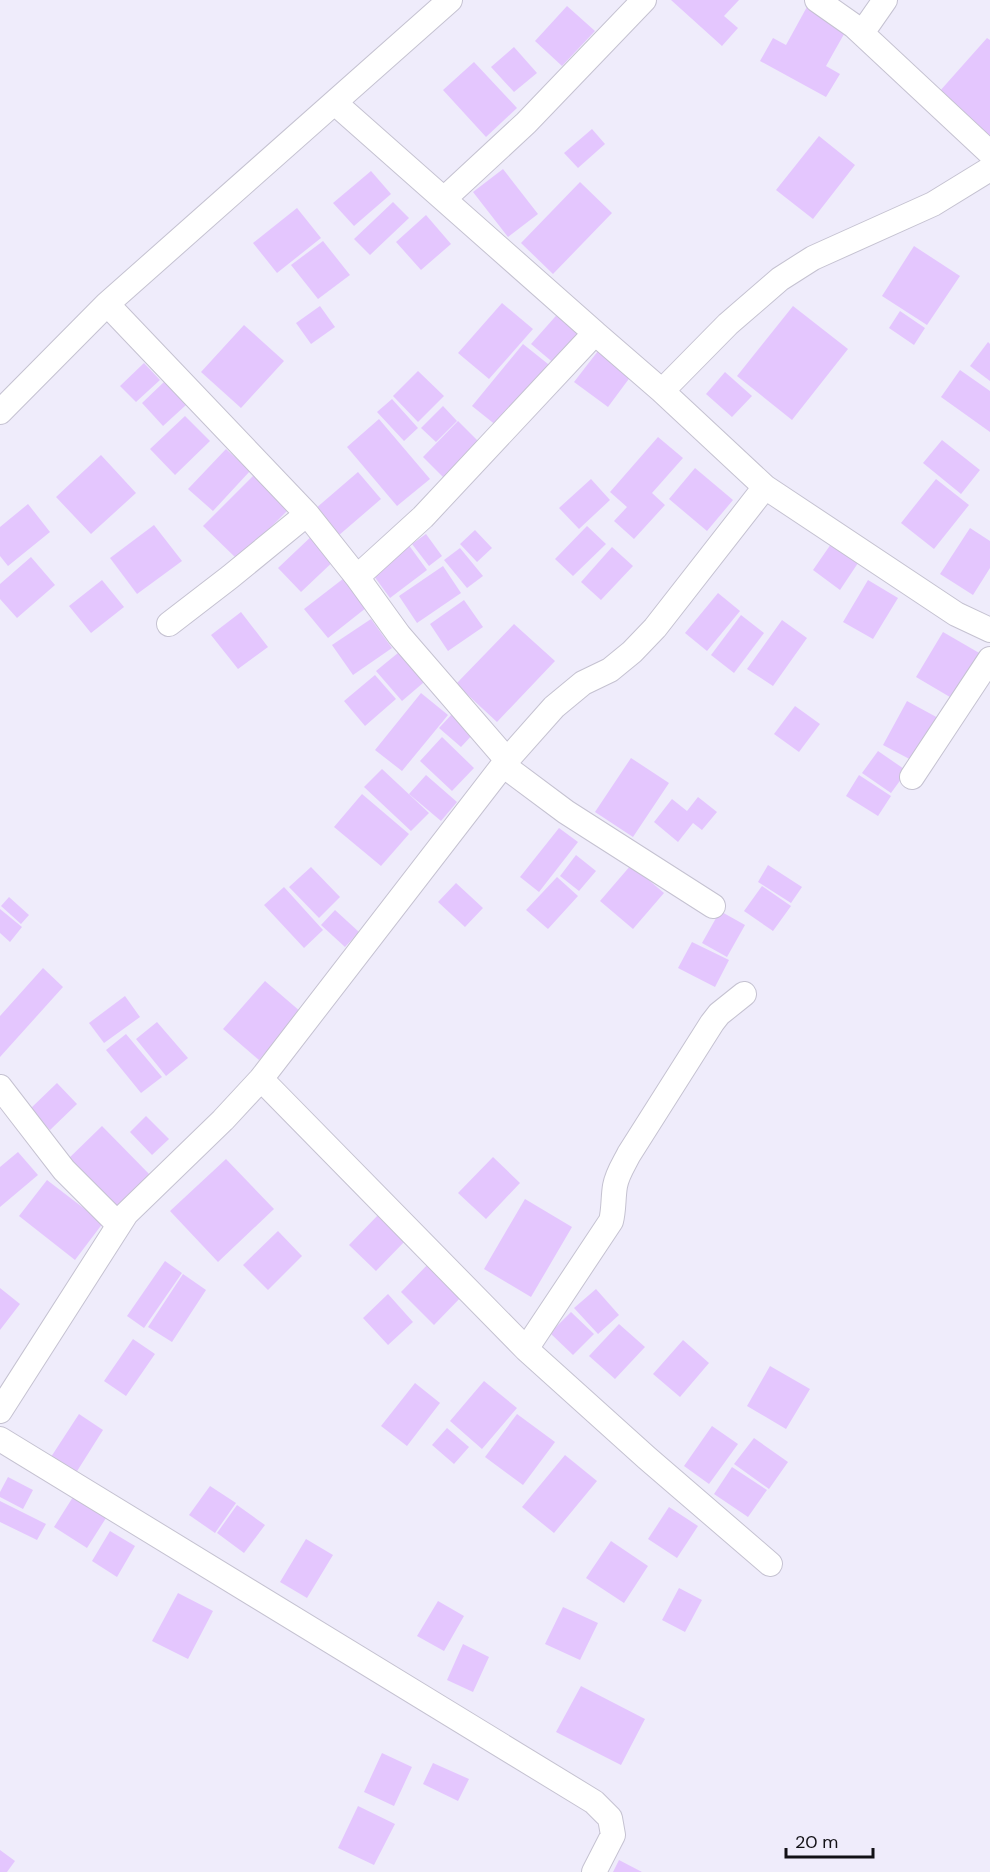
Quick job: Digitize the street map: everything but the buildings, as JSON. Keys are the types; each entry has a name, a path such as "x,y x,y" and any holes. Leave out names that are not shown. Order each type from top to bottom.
{"street":[{"path":"0,412 107,304 450,0"},
{"path":"444,199 526,123 644,0"},
{"path":"817,0 862,33 990,153"},
{"path":"862,33 885,0"},
{"path":"335,103 662,391 765,488 956,614 990,630"},
{"path":"662,391 728,324 780,279 813,258 933,204 990,169"},
{"path":"107,304 307,514 399,635 505,762 566,812 713,906"},
{"path":"357,578 423,517 595,333"},
{"path":"2,1402 126,1214 223,1120 261,1079 505,762 554,707 583,683 610,669 632,652 655,628 765,488"},
{"path":"169,624 307,514"},
{"path":"912,777 990,659"},
{"path":"526,1348 603,1236 611,1221 616,1181 630,1154 712,1023 744,994"},
{"path":"261,1079 526,1348 647,1458 770,1564"},
{"path":"0,1087 64,1170 119,1225"},
{"path":"0,1439 594,1802 610,1818 613,1835 594,1872"}]}
